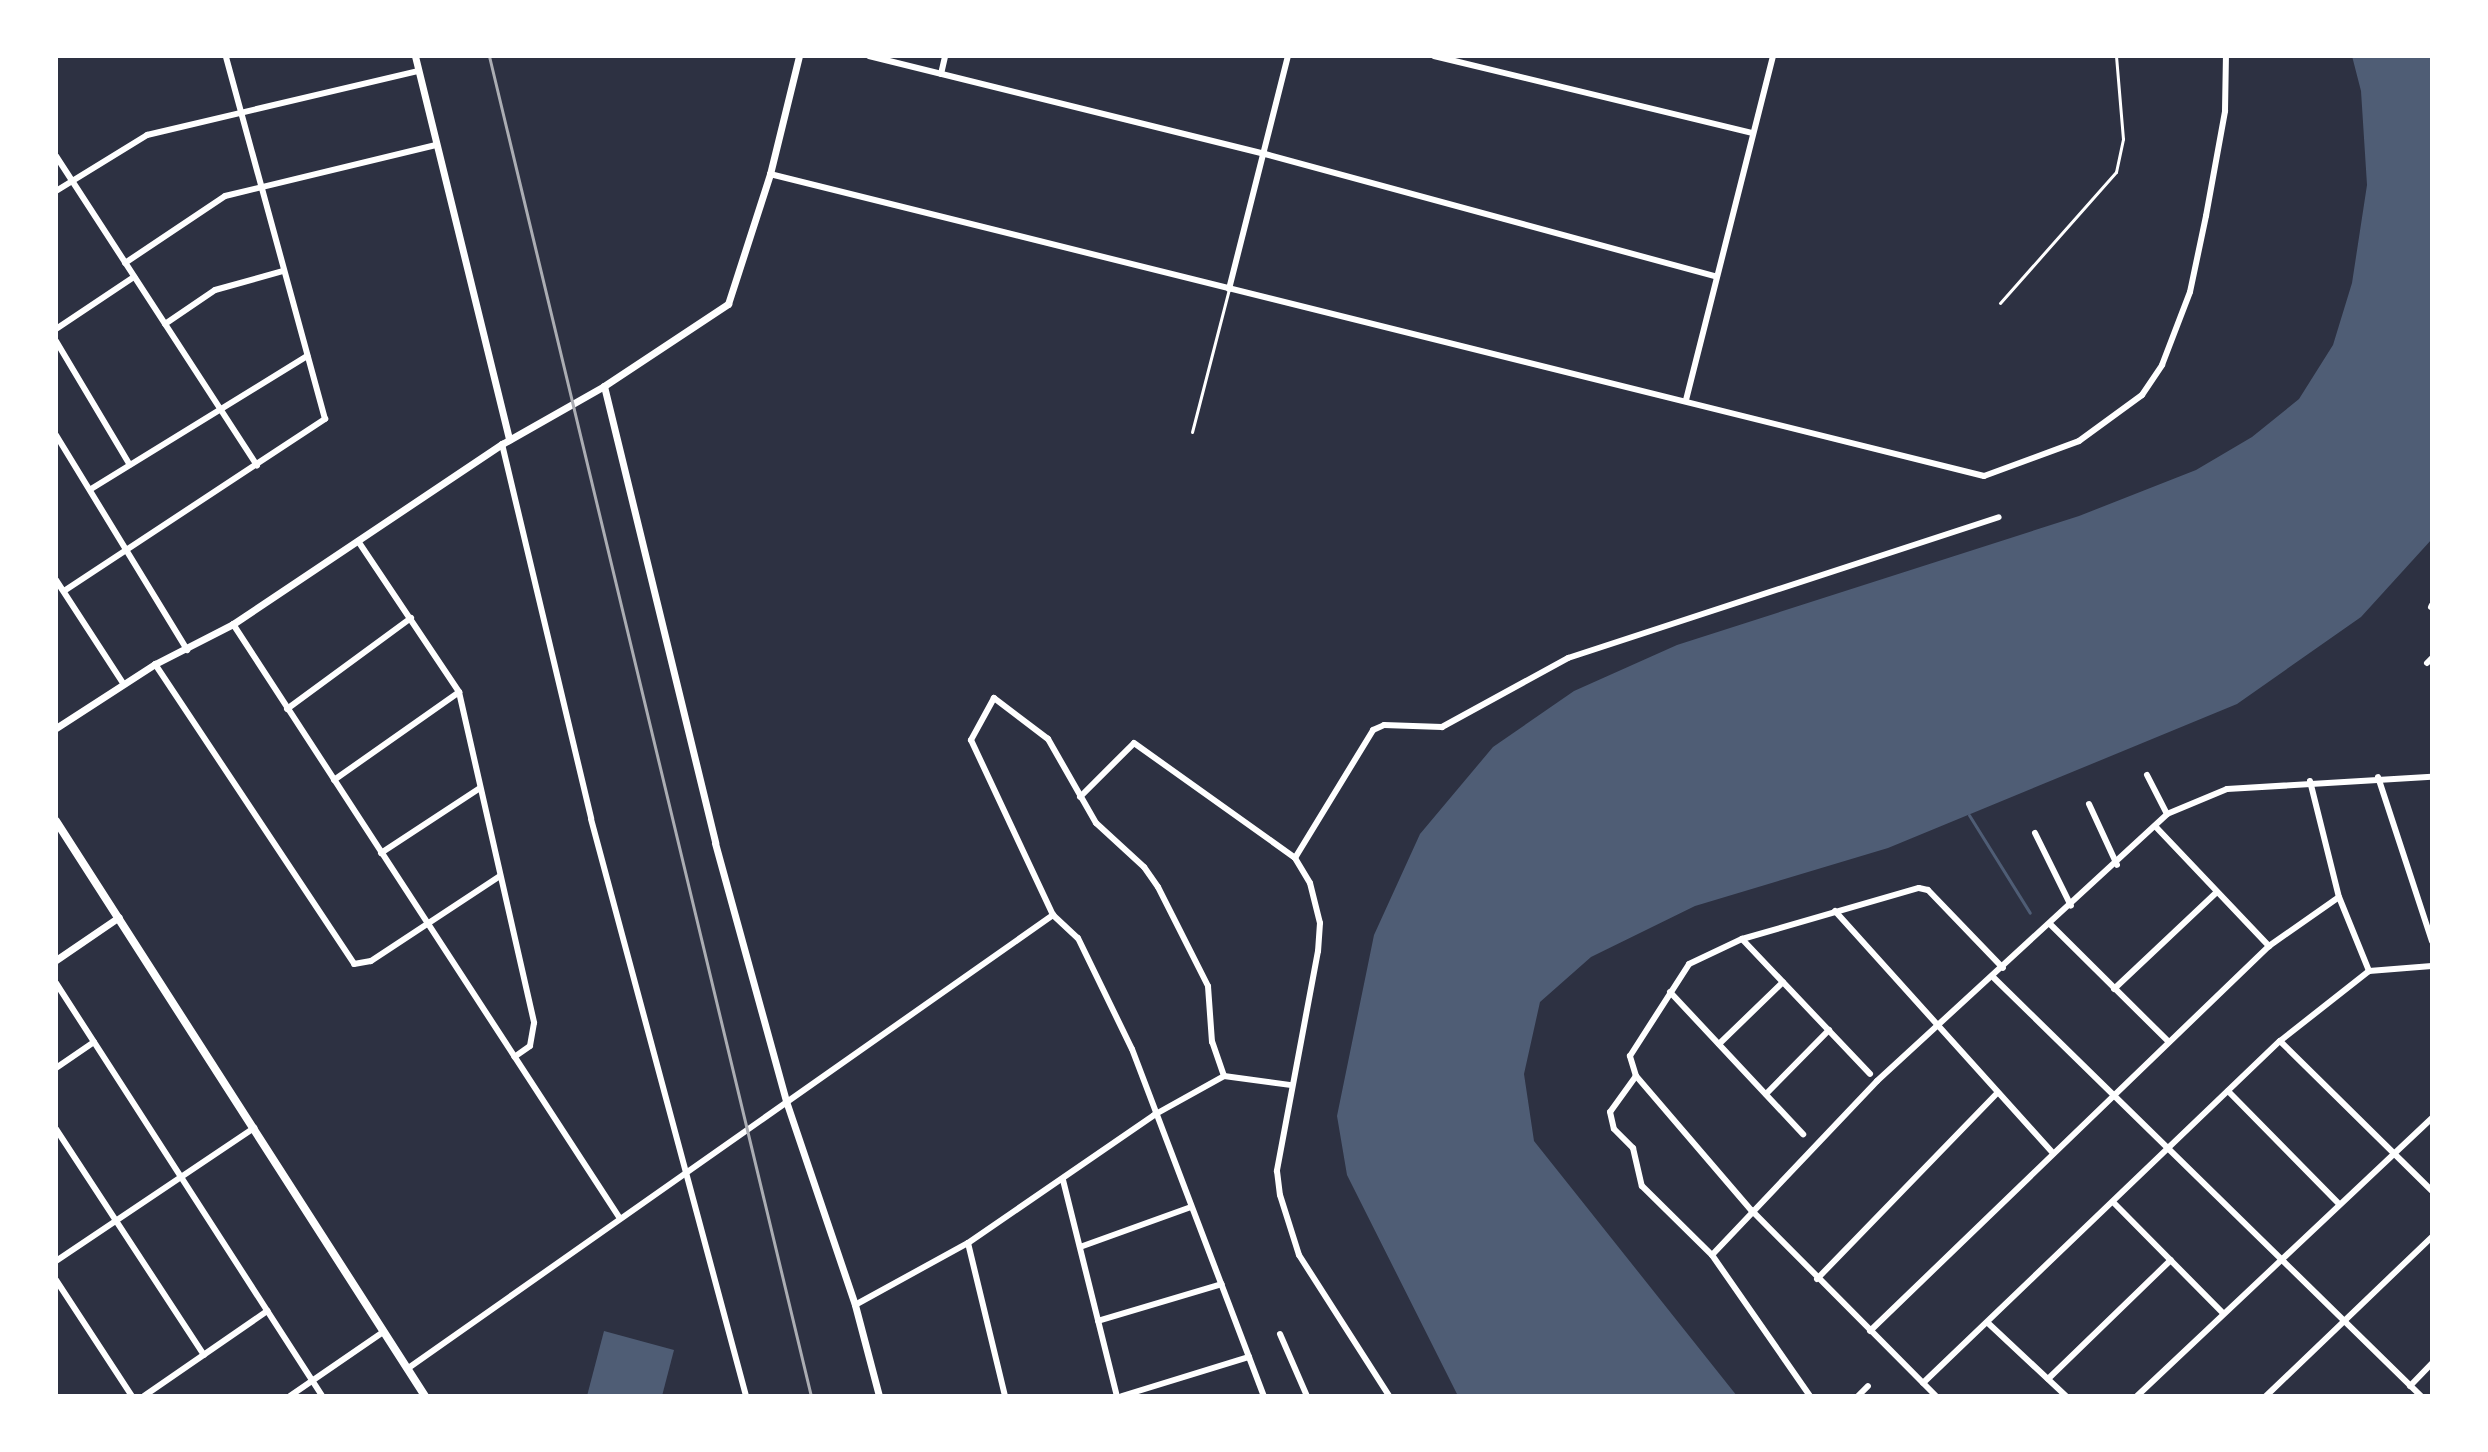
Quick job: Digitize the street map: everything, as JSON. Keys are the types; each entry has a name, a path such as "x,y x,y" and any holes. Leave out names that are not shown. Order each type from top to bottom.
{"main road":[{"path":"56,821 425,1396"}],"street":[{"path":"64,591 325,419 238,112 226,56"},
{"path":"415,56 683,1173 746,1396"},
{"path":"56,728 155,664 233,624 506,442 604,386 728,304 770,174 799,56"},
{"path":"869,56 1265,154 1717,277"},
{"path":"941,74 945,56"},
{"path":"1229,289 1288,56"},
{"path":"1434,56 1753,133"},
{"path":"1686,400 1773,56"},
{"path":"770,174 1984,476 2079,441 2142,395 2176,337 2190,292 2225,111 2226,56"},
{"path":"56,191 147,135 418,71"},
{"path":"125,263 225,196 258,185 436,145"},
{"path":"56,156 257,466"},
{"path":"165,324 215,290 283,271"},
{"path":"56,329 134,277"},
{"path":"57,344 130,465"},
{"path":"91,489 307,356"},
{"path":"604,386 715,843 786,1101 855,1305 879,1396"},
{"path":"56,435 129,547 187,650"},
{"path":"1295,858 1373,730 1384,725 1442,727 1568,658 1999,517"},
{"path":"358,541 459,692 534,1023 530,1046 514,1057"},
{"path":"56,580 123,683"},
{"path":"287,709 411,618"},
{"path":"233,624 619,1217"},
{"path":"155,664 348,960 354,964 371,961 500,876"},
{"path":"334,780 459,692"},
{"path":"1224,1076 1212,1042 1208,986 1200,965 1144,867 1096,823 1048,739 994,698 971,740 1053,915 1078,938 1132,1049 1154,1115 1264,1396"},
{"path":"1080,797 1134,743 1295,858 1317,900 1320,923 1277,1171 1299,1255 1389,1396"},
{"path":"2147,775 2167,814"},
{"path":"1712,1255 1812,1144 2117,865 2167,814 2227,789 2378,777 2432,777"},
{"path":"2378,777 2432,941"},
{"path":"2310,781 2339,897 2369,971"},
{"path":"381,853 480,788"},
{"path":"2089,804 2117,865"},
{"path":"2155,826 2269,946"},
{"path":"2035,833 2071,906"},
{"path":"1936,1396 1751,1210 1636,1076 1630,1056 1689,964 1742,939 1924,888 2003,968"},
{"path":"2114,989 2217,892"},
{"path":"1870,1331 2269,946 2339,897"},
{"path":"1835,911 1937,1028 2053,1153"},
{"path":"407,1369 619,1217 750,1132 786,1101 1053,915"},
{"path":"56,960 119,917"},
{"path":"2051,925 2169,1042"},
{"path":"1742,939 1870,1074"},
{"path":"1923,1383 2280,1041 2369,971 2432,966"},
{"path":"1994,978 2111,1098 2421,1396"},
{"path":"1719,1044 1783,982"},
{"path":"56,983 322,1396"},
{"path":"1670,992 1803,1134"},
{"path":"1766,1094 1829,1030"},
{"path":"2280,1041 2432,1191"},
{"path":"56,1068 94,1042"},
{"path":"855,1305 968,1243 1154,1115 1224,1076 1291,1085"},
{"path":"1636,1076 1611,1108 1614,1129 1633,1148 1642,1186 1712,1255 1810,1396"},
{"path":"2228,1091 2339,1204"},
{"path":"1817,1279 1997,1093"},
{"path":"2137,1396 2432,1118"},
{"path":"56,1261 254,1128"},
{"path":"56,1129 204,1355"},
{"path":"1063,1180 1119,1396 1249,1357"},
{"path":"2113,1202 2223,1313"},
{"path":"1080,1247 1191,1207"},
{"path":"2266,1396 2432,1237"},
{"path":"968,1243 1005,1396"},
{"path":"2048,1379 2171,1260"},
{"path":"56,1280 132,1396"},
{"path":"1098,1321 1222,1284"},
{"path":"144,1396 267,1311"},
{"path":"1988,1323 2066,1396"},
{"path":"290,1396 383,1332"},
{"path":"1280,1334 1307,1396"},
{"path":"2410,1386 2432,1363"},
{"path":"1858,1396 1868,1386"}],"lane":[{"path":"2000,303 2116,172 2123,139 2116,56"},
{"path":"1192,432 1229,289"}],"water":[{"path":"2352,56 2432,56 2432,539 2361,617 2237,704 1888,848 1695,906 1591,957 1540,1002 1524,1074 1534,1141 1737,1396 1458,1396 1347,1175 1337,1116 1374,935 1420,834 1493,747 1574,691 1677,645 2079,516 2196,470 2252,437 2299,399 2333,345 2352,283 2367,185 2361,91"},
{"path":"604,1331 674,1350 662,1396 587,1396"}],"waterway":[{"path":"1969,815 2030,913"}],"railway":[{"path":"489,56 811,1396"}]}
